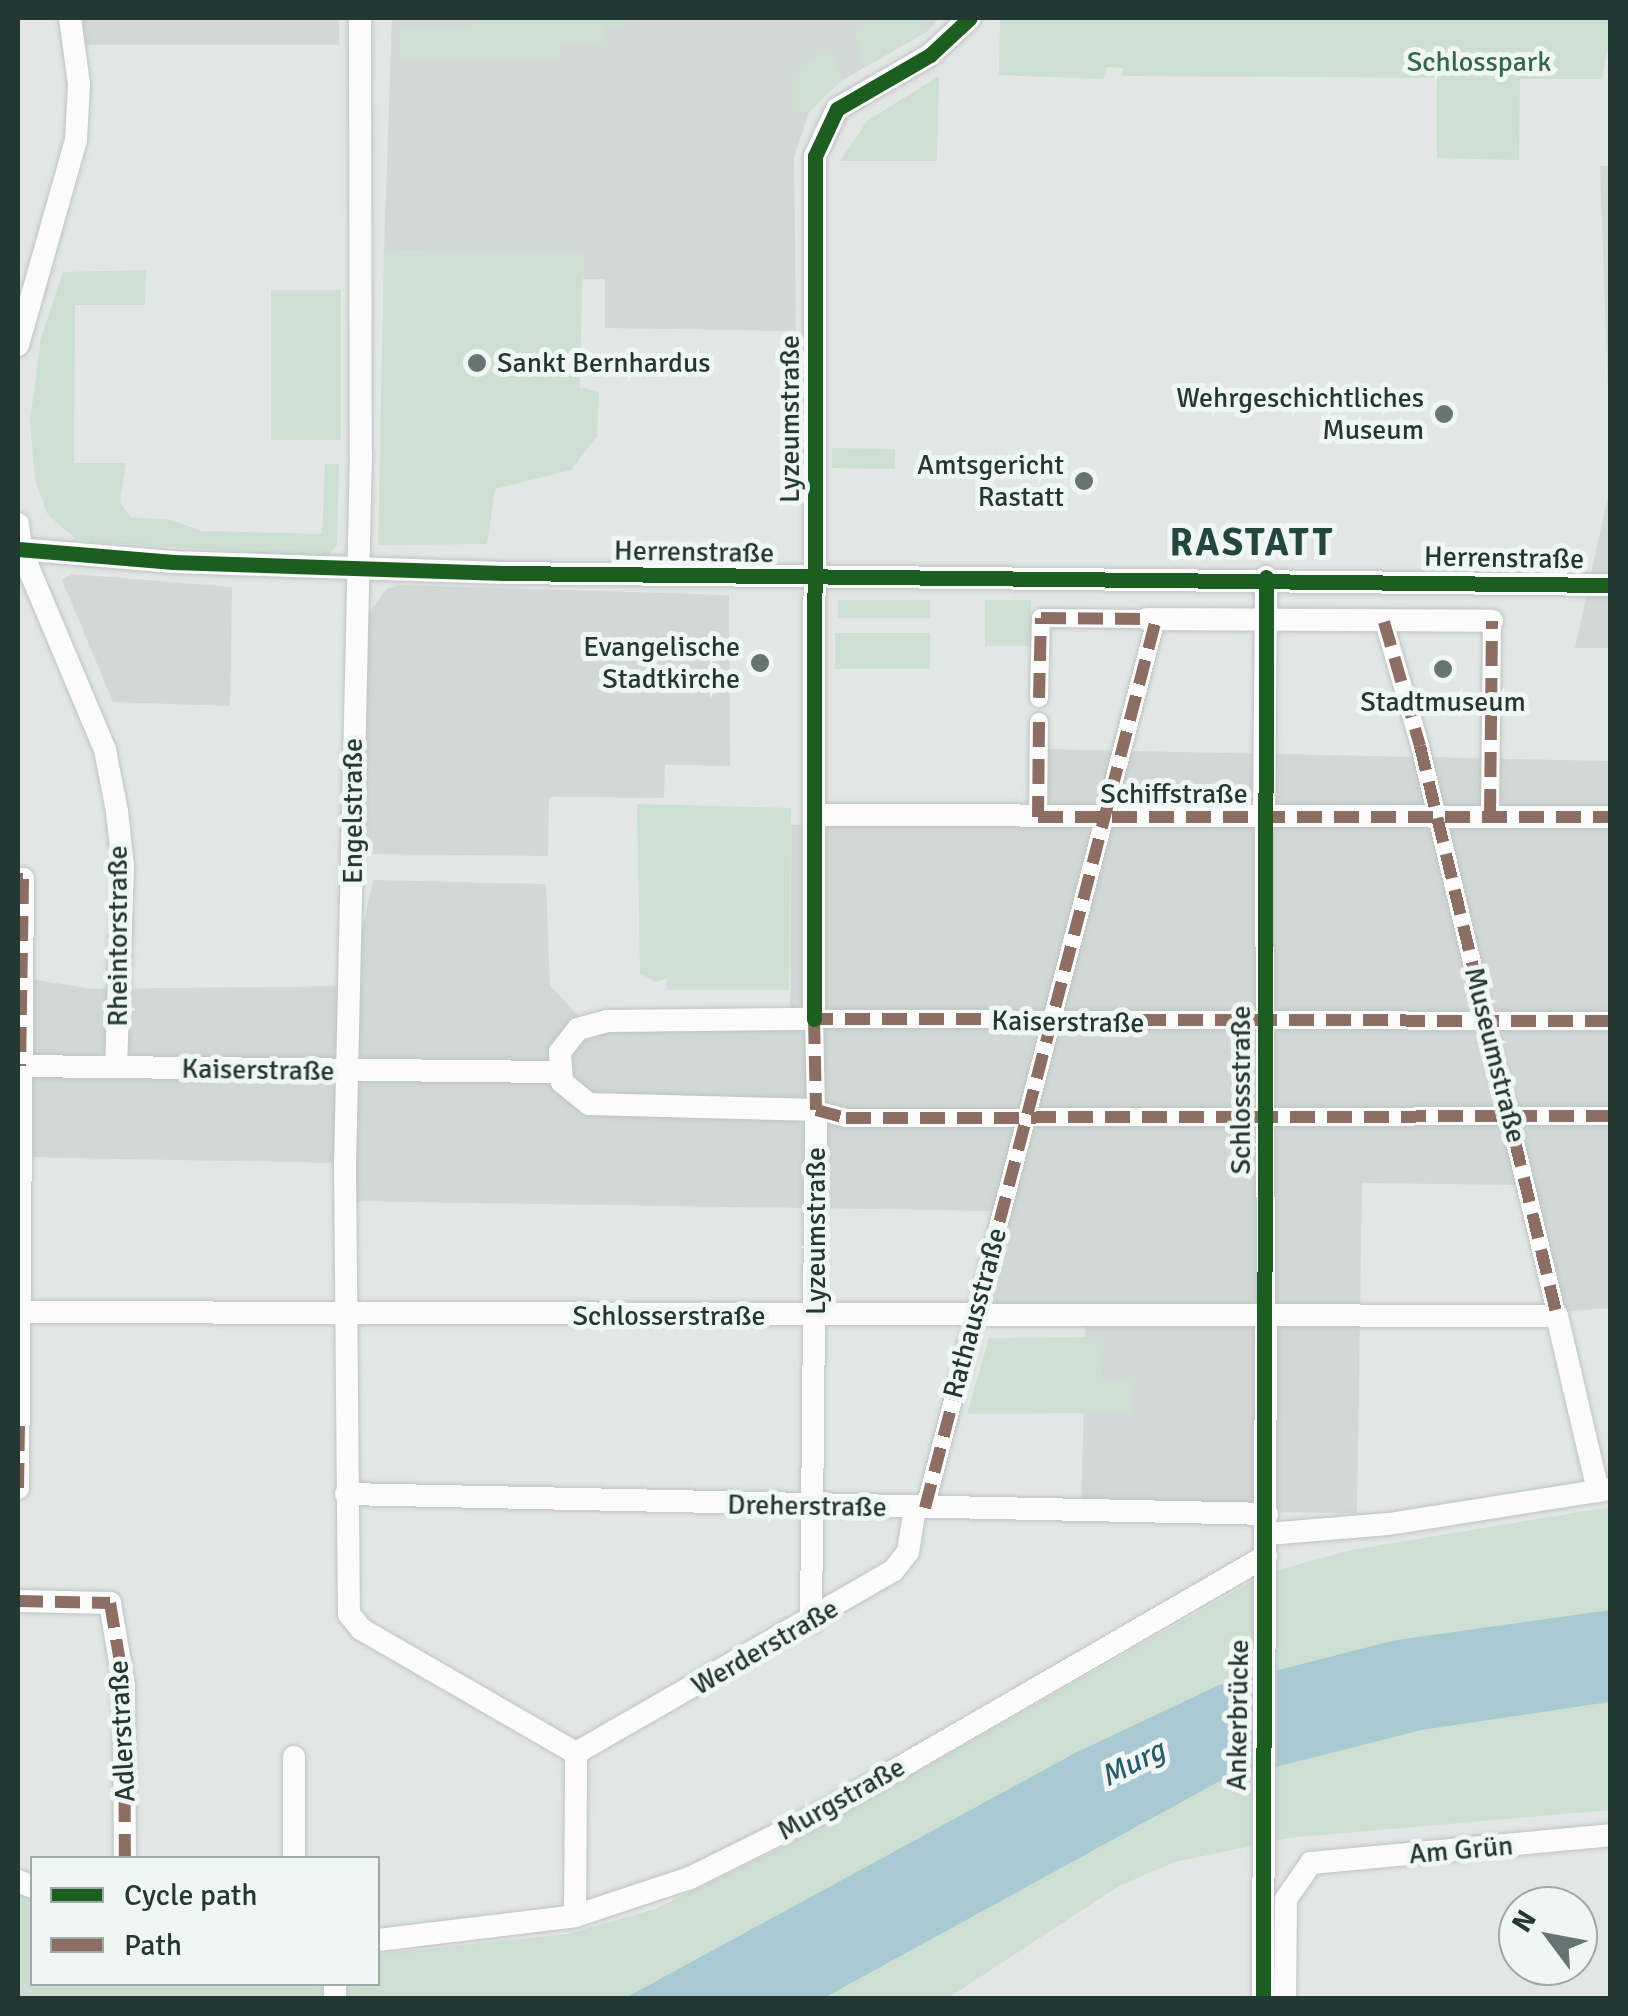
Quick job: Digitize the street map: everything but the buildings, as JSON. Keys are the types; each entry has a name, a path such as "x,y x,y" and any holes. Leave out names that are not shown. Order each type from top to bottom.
{"street":[{"path":"18,345 76,140 79,72 70,18"},
{"name":"Engelstraße","path":"360,18 345,1314 347,1604 360,1630 576,1753"},
{"name":"Lyzeumstraße","path":"811,1623 817,1316 814,578 818,140 836,109 930,56 970,18"},
{"name":"Rheintorstraße","path":"18,524 19,550 105,750 117,811 123,867 116,1067"},
{"name":"Herrenstraße","path":"19,550 356,570 1610,585"},
{"name":"Schlossstraße","path":"1264,1596 1266,578"},
{"path":"1038,698 1042,618 1492,621 1490,814"},
{"path":"1051,1022 1152,619"},
{"name":"Museumstraße","path":"1384,622 1604,1490"},
{"path":"1038,817 1039,722"},
{"name":"Schiffstraße","path":"814,815 1104,819 1434,814 1610,817"},
{"path":"18,1488 20,879"},
{"name":"Kaiserstraße","path":"19,1066 558,1072 564,1043 589,1023 814,1019 1266,1025 1610,1021"},
{"name":"Rathausstraße","path":"920,1508 1051,1022"},
{"path":"558,1072 574,1097 596,1106 816,1110 846,1118 1610,1116"},
{"name":"Schlosserstraße","path":"20,1312 974,1318 1557,1316"},
{"name":"Murgstraße","path":"380,1940 575,1916 690,1878 820,1813 1267,1535 1389,1524 1604,1490"},
{"name":"Dreherstraße","path":"346,1494 920,1508 1267,1535"},
{"name":"Werderstraße","path":"576,1753 811,1623 903,1562 920,1508"},
{"name":"Ankerbrücke","path":"1263,1998 1264,1596"},
{"name":"Adlerstraße","path":"18,1601 110,1603 124,1686 125,1856"},
{"path":"575,1916 576,1753"},
{"path":"294,1757 294,1856"},
{"name":"Am Grün","path":"1285,1998 1286,1899 1311,1863 1610,1836"}],"shaded area":[{"path":"83,18 339,18 339,45 83,45"},
{"path":"392,18 939,18 928,31 841,81 809,112 794,157 796,331 605,328 605,279 583,279 583,254 384,251"},
{"path":"1600,166 1610,166 1610,448"},
{"path":"1610,487 1610,648 1575,648 1586,597"},
{"path":"72,574 232,587 230,706 113,702 62,580"},
{"path":"401,585 729,595 730,766 665,765 664,798 549,797 548,856 365,854 368,615 386,589"},
{"path":"1039,749 1610,761 1610,1308 1559,1312 1526,1185 1362,1183 1357,1513 1081,1511 1086,1319 974,1318 1001,1211 345,1201 344,1163 18,1157 18,977 92,989 350,986 373,880 546,884 550,986 592,1030 790,1028 791,825 1039,827"}],"green space":[{"path":"475,18 624,18 624,26 605,26 604,43 561,42 560,58 400,60 400,26 474,26"},
{"path":"871,18 914,18 928,31 864,68 854,28"},
{"name":"Schlosspark","path":"1000,18 1610,18 1610,37 1602,79 1520,79 1519,160 1437,158 1437,78 1122,76 1123,68 1107,67 1103,79 999,75"},
{"path":"831,46 841,81 809,112 793,112 793,74"},
{"path":"939,76 937,161 840,161 867,121"},
{"path":"384,251 583,254 580,387 599,392 597,436 571,470 495,489 487,544 378,545"},
{"path":"146,270 145,305 75,305 74,463 126,463 120,502 131,517 171,520 202,531 322,534 325,464 339,464 337,545 327,557 94,542 76,539 48,515 35,480 30,421 41,338 63,272"},
{"path":"271,290 341,290 341,440 271,440"},
{"path":"832,448 895,449 895,469 832,468"},
{"path":"838,600 930,600 930,618 838,618"},
{"path":"985,600 1031,600 1031,646 985,646"},
{"path":"835,633 930,633 930,669 835,669"},
{"path":"637,804 791,808 789,990 666,990 667,978 657,982 640,974"},
{"path":"1103,1337 1102,1380 1133,1381 1132,1413 967,1414 989,1338"},
{"path":"1610,1507 1610,1610 1396,1640 1219,1685 1075,1753 625,1998 18,1998 18,1891 30,1897 30,1986 380,1986 380,1954 568,1934 655,1909 789,1844 1267,1573 1351,1550"},
{"path":"1610,1702 1610,1810 1288,1838 1175,1862 1119,1886 948,1998 824,1998 1220,1781 1422,1730"}],"water":[{"name":"Murg","path":"1610,1610 1610,1702 1422,1730 1220,1781 824,1998 625,1998 1075,1753 1219,1685 1396,1640"}],"marked path":[{"path":"1039,698 1041,618 1147,619"},
{"path":"925,1508 1156,619"},
{"path":"1490,814 1492,621"},
{"path":"1384,622 1420,746 1557,1316"},
{"path":"1039,722 1038,817 1610,817"},
{"path":"18,879 23,879 20,1066"},
{"path":"1610,1021 814,1019 816,1110 846,1118 1610,1116"},
{"path":"18,1488 19,1423"},
{"path":"18,1601 110,1603 124,1686 125,1856"}],"cycle path":[{"path":"814,1019 815,156 837,109 930,55 970,18"},
{"path":"18,549 173,562 503,573 1610,585"},
{"path":"1263,1998 1266,577"}],"place":[{"name":"Sankt Bernhardus","path":"477,363"},
{"name":"Wehrgeschichtliches Museum","path":"1444,414"},
{"name":"Amtsgericht Rastatt","path":"1084,481"},
{"name":"Evangelische Stadtkirche","path":"760,663"},
{"name":"Stadtmuseum","path":"1443,669"}],"district":[{"name":"RASTATT","path":"1252,543"}]}
